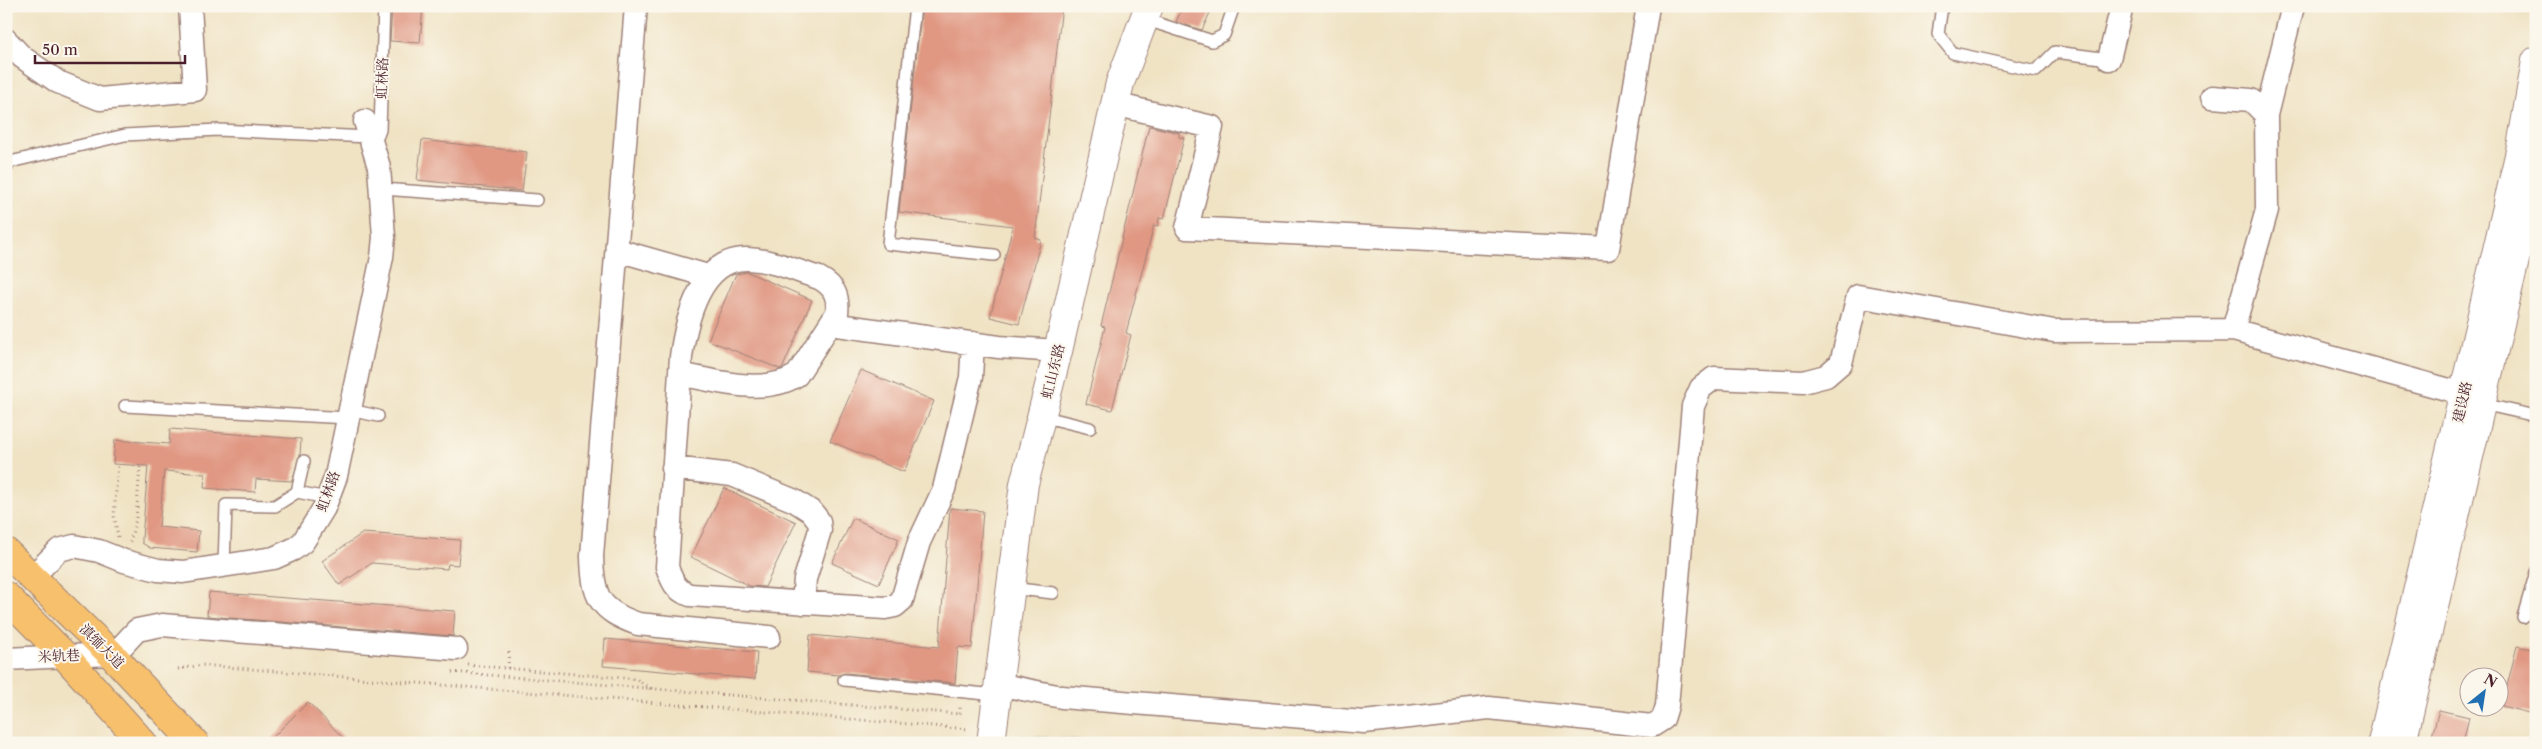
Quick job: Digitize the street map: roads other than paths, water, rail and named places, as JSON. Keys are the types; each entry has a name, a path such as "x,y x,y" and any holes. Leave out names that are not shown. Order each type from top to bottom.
{"main road":[{"name":"滇缅大道","path":"6,552 37,582 117,649 196,743"},
{"path":"6,596 64,655 143,743"}],"street":[{"path":"6,40 22,57 58,82 100,99 195,90 190,6"},
{"path":"636,6 618,250 592,556 593,583 601,602 618,617 638,624 769,638"},
{"path":"1114,104 1212,127 1187,228 1608,249 1648,6"},
{"path":"2109,59 2122,6"},
{"path":"2233,330 2267,210 2266,115 2293,6"},
{"name":"虹山东路","path":"991,737 1024,484 1058,352 1114,104 1123,70 1147,13"},
{"name":"建设路","path":"2402,743 2473,399 2536,60"},
{"path":"2212,97 2250,100 2266,115"},
{"name":"虹林路","path":"37,582 59,550 74,546 99,551 124,561 158,570 183,572 274,558 294,549 303,542 314,527 336,476 382,257 384,237 382,189 379,167 369,136"},
{"name":"建设路","path":"2382,743 2536,170"},
{"path":"618,250 708,276"},
{"path":"680,374 726,383 762,384 788,381 797,375 837,313 838,302 836,292 828,283 819,278 748,259 727,262 708,276 690,317 684,338 680,374 666,567 674,585 681,592 690,596 885,608 895,606 902,600 919,542 944,489 970,377 973,343"},
{"path":"996,690 1364,722 1489,708 1652,726 1663,719 1667,706 1693,406 1701,388 1714,378 1803,382 1826,376 1841,362 1858,296 2054,331 2233,330 2473,399"},
{"path":"830,324 1058,352"},
{"path":"673,468 732,475 795,501 812,512 819,521 820,530 805,579 803,602"},
{"path":"117,649 137,630 162,625 459,657"},
{"name":"米轨巷","path":"6,659 117,649"}],"lane":[{"name":"虹林路","path":"369,136 380,130 387,44 384,6"},
{"path":"915,6 888,244 994,255"},
{"path":"1147,13 1212,41 1224,35 1234,6"},
{"path":"1942,6 1938,34 1953,53 2036,71 2055,52 2109,59"},
{"path":"6,169 10,162 125,135 218,130 369,136"},
{"path":"382,189 537,200"},
{"path":"2473,399 2536,416"},
{"path":"125,406 378,416"},
{"path":"1041,416 1090,428"},
{"path":"297,492 304,461"},
{"path":"224,565 226,505 275,506 297,492 327,498"},
{"path":"2522,617 2536,572"},
{"path":"1009,588 1053,593"},
{"path":"844,680 996,690"}]}
